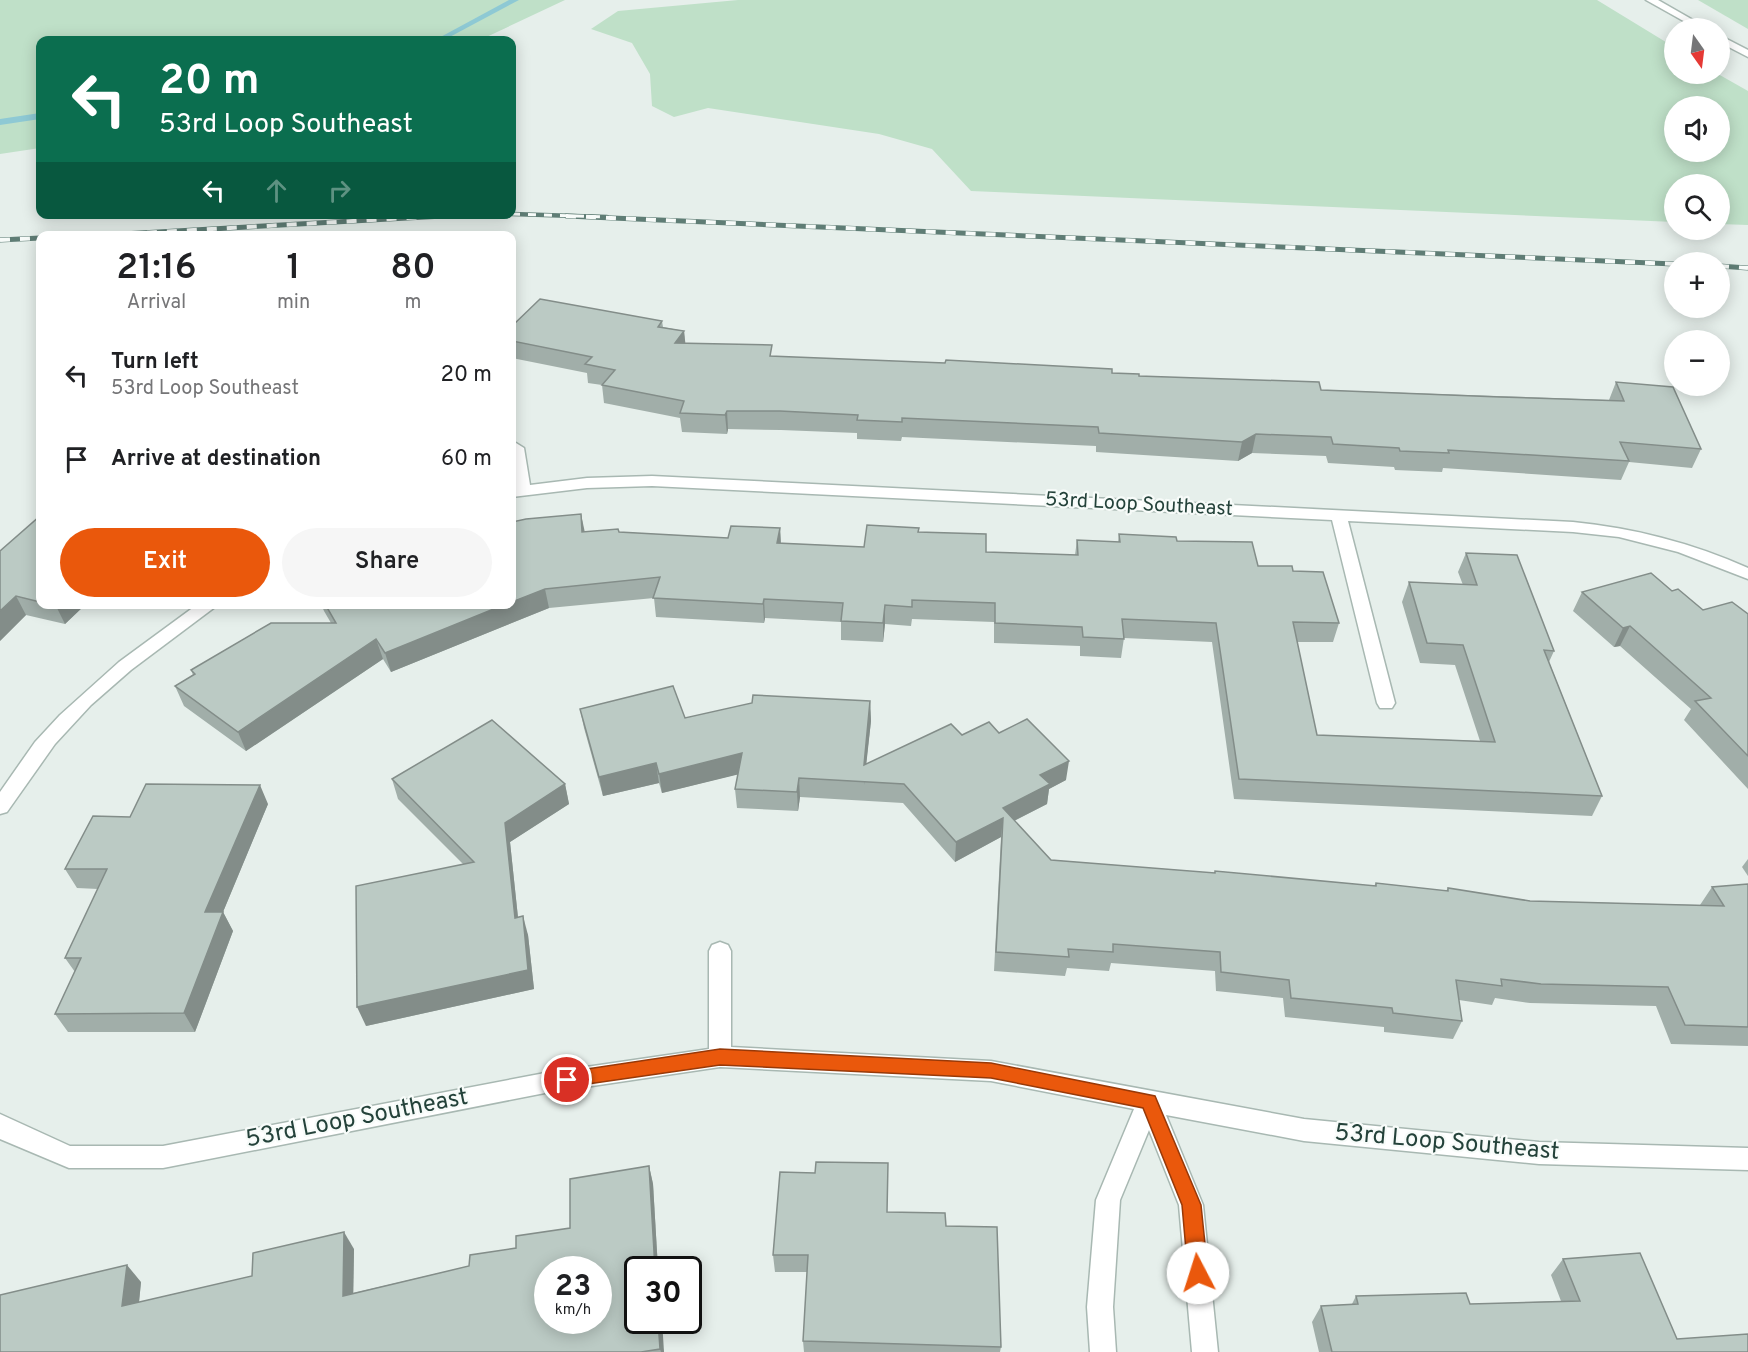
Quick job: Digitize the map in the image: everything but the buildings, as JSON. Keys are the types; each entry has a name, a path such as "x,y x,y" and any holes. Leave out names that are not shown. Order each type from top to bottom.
{"street":[{"path":"1650,0 1683,18"},
{"path":"1730,44 1748,54"},
{"name":"53rd Loop Southeast","path":"516,448 517,491 586,483 652,481 1608,529 1655,538 1693,550 1748,574"},
{"path":"1339,515 1386,703"},
{"path":"0,807 48,740 103,683 168,632 203,609"},
{"path":"720,951 720,1057"},
{"name":"53rd Loop Southeast","path":"0,1125 9,1132 69,1157 163,1157 545,1083 720,1057 991,1071 1304,1130 1539,1153 1748,1159"},
{"path":"1103,1352 1100,1307 1108,1200 1149,1101"},
{"path":"1149,1101 1191,1205 1205,1352"}],"green space":[{"path":"0,0 565,0 488,36 36,36 36,149 0,154"},
{"path":"738,0 1597,0 1664,41 1664,84 1730,84 1730,81 1748,91 1748,225 1730,224 1730,174 1664,174 1664,222 971,191 932,149 879,134 708,108 674,117 652,106 650,74 632,43 591,29 618,11"},
{"path":"1698,0 1748,0 1748,29"}],"waterway":[{"path":"447,36 515,0"},
{"path":"0,122 36,117"}],"railway":[{"path":"516,214 607,217"},
{"path":"566,216 1664,264"},
{"path":"176,231 390,219"},
{"path":"0,240 36,238"},
{"path":"1730,267 1748,268"}],"route":[{"path":"567,1080 720,1057 991,1071 1149,1101 1191,1205 1198,1273"}]}
